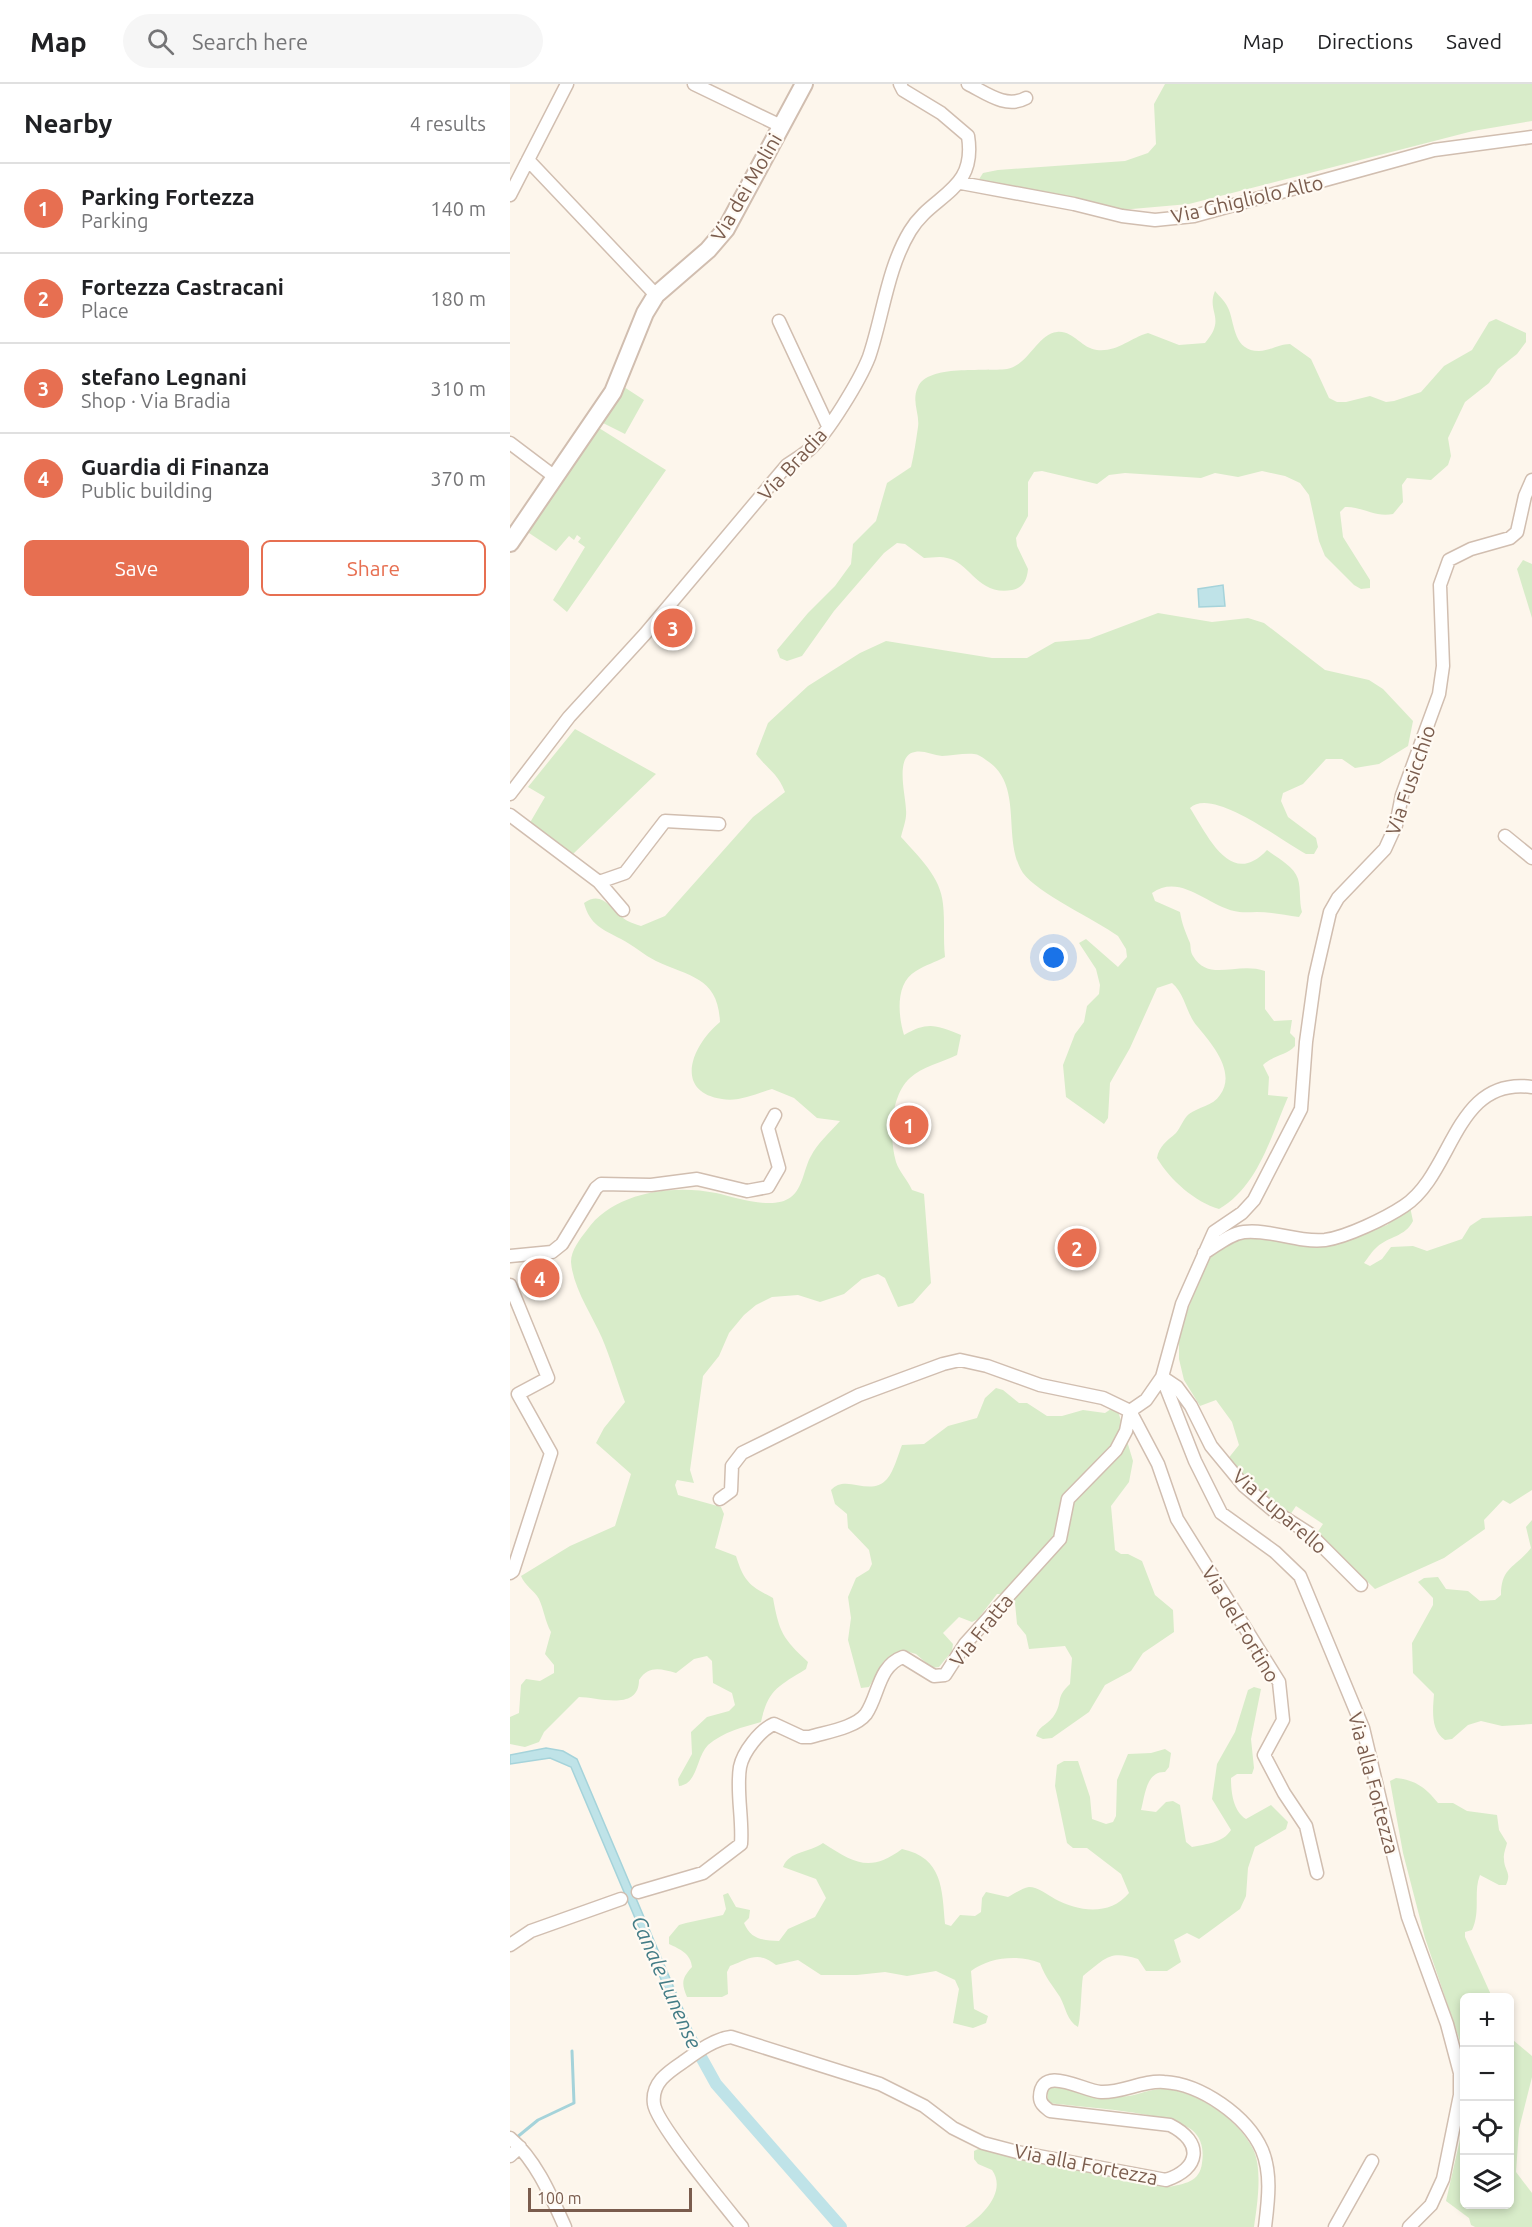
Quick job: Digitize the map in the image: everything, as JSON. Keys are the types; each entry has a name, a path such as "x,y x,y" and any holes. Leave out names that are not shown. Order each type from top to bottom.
{"street":[{"path":"510,195 567,84"},
{"name":"Via dei Molini","path":"694,84 781,126"},
{"name":"Via dei Molini","path":"510,543 613,392 645,313 656,295 708,250 726,229 804,84"},
{"path":"900,84 903,90 948,118 968,136 966,170 961,183"},
{"path":"968,84 1002,102 1012,103 1026,98"},
{"name":"Via Ghigliolo Alto","path":"961,183 1155,220 1194,216 1434,150 1532,137"},
{"path":"528,160 656,295"},
{"name":"Via Bradia","path":"510,794 569,717 645,634 787,465 811,448 828,426 868,358 893,273 909,232 917,221 961,183"},
{"path":"778,321 828,426"},
{"path":"510,443 555,477"},
{"name":"Via Fusicchio","path":"1203,1254 1214,1232 1242,1213 1254,1200 1301,1109 1306,1042 1315,977 1330,912 1338,898 1385,849 1396,825 1402,795 1439,694 1443,666 1440,585 1449,560 1471,549 1510,538 1517,532 1525,496 1532,480"},
{"path":"510,815 599,882 623,910"},
{"path":"599,882 625,873 665,821 719,824"},
{"path":"1505,836 1532,858"},
{"path":"720,1499 731,1491 732,1466 742,1453 837,1404 943,1364 973,1361 1040,1385 1103,1398 1130,1411 1146,1400 1162,1377 1182,1304 1203,1254 1232,1236 1244,1232 1260,1232 1297,1240 1328,1240 1402,1207 1419,1196 1467,1114 1479,1101 1516,1085 1532,1087"},
{"path":"510,1256 552,1252 562,1244 596,1188 602,1184 651,1185 697,1179 747,1191 768,1187 779,1168 768,1128 775,1115"},
{"path":"510,1285 548,1378 518,1394 551,1453 512,1572"},
{"name":"Via Luparello","path":"1162,1377 1178,1387 1211,1446 1244,1486 1274,1511 1310,1534 1361,1585"},
{"name":"Via alla Fortezza","path":"1162,1377 1195,1461 1221,1513 1275,1552 1300,1576 1364,1728 1408,1917 1447,2024 1460,2073 1460,2095 1443,2179 1431,2205 1409,2227"},
{"name":"Via del Fortino","path":"1130,1411 1158,1464 1177,1519 1279,1682 1283,1720 1264,1755 1284,1794 1306,1826 1317,1873"},
{"name":"Via Fratta","path":"638,1892 703,1873 741,1844 743,1820 740,1766 765,1728 774,1724 802,1737 810,1737 857,1722 866,1715 886,1669 893,1660 903,1657 934,1676 945,1675 965,1644 1060,1539 1068,1499 1116,1450 1126,1431 1130,1411"},
{"path":"510,1945 531,1931 621,1899"},
{"name":"Via alla Fortezza","path":"742,2227 657,2114 654,2104 657,2085 663,2076 691,2056 726,2037 751,2041 880,2084 924,2106 953,2128 983,2143 1166,2180 1182,2175 1191,2164 1194,2149 1184,2132 1170,2125 1050,2111 1042,2104 1040,2097 1043,2086 1050,2081 1060,2079 1101,2092 1161,2081 1178,2083 1218,2102 1252,2133 1262,2150 1267,2170 1265,2227"},
{"path":"510,2156 514,2141"},
{"path":"514,2141 549,2193 565,2227"},
{"path":"1335,2227 1372,2161"}],"green space":[{"path":"1165,84 1532,84 1532,121 1473,131 1189,204 1109,211 1049,193 978,181 983,173 998,170 1125,161 1148,153 1156,144 1154,104"},
{"path":"1215,291 1228,307 1237,336 1245,347 1259,351 1290,344 1311,359 1329,398 1337,402 1370,396 1386,402 1421,392 1444,366 1472,350 1489,322 1496,319 1526,333 1526,342 1517,354 1498,369 1489,383 1465,402 1448,438 1451,456 1448,465 1431,480 1407,478 1402,485 1403,502 1393,514 1380,514 1351,507 1345,507 1340,512 1343,537 1370,580 1370,588 1361,589 1354,585 1325,556 1319,541 1309,495 1300,483 1285,476 1262,471 1238,477 1215,473 1201,478 1125,473 1109,475 1097,484 1042,471 1034,472 1028,482 1028,516 1016,538 1017,546 1028,569 1022,585 1012,590 1000,591 990,588 955,561 941,557 924,558 905,544 897,543 884,553 834,611 802,656 787,661 780,658 777,650 808,613 835,586 851,564 853,544 876,521 887,483 911,467 918,427 916,392 924,380 933,375 958,370 1007,369 1021,362 1044,338 1057,332 1068,334 1097,350 1118,347 1148,333 1179,345 1205,343 1215,327 1213,298"},
{"path":"624,387 644,400 625,434 603,423"},
{"path":"599,428 666,470 567,612 553,600 585,547 578,542 581,538 577,535 574,540 569,536 556,551 526,531 551,491"},
{"path":"1523,560 1532,564 1532,618 1517,569"},
{"path":"1158,613 1212,622 1248,618 1264,623 1325,670 1369,680 1383,689 1413,721 1408,746 1379,764 1355,768 1342,759 1326,759 1303,784 1283,793 1281,801 1288,817 1316,838 1318,847 1314,854 1306,854 1248,818 1214,804 1200,803 1190,808 1213,844 1232,861 1242,864 1254,861 1267,850 1289,866 1296,874 1299,883 1302,912 1299,917 1268,912 1234,911 1183,888 1162,888 1152,893 1155,901 1180,912 1192,954 1200,964 1215,970 1244,968 1265,971 1265,1009 1274,1021 1292,1020 1290,1033 1295,1038 1295,1046 1263,1065 1269,1077 1268,1095 1288,1097 1262,1159 1244,1188 1219,1209 1192,1196 1169,1174 1157,1158 1162,1147 1176,1133 1187,1116 1217,1099 1226,1077 1215,1049 1193,1021 1180,993 1172,983 1157,988 1130,1048 1110,1083 1108,1118 1104,1124 1066,1097 1063,1065 1075,1034 1084,1022 1087,1006 1099,994 1100,985 1096,969 1079,943 1086,939 1118,967 1127,957 1126,949 1118,936 1053,898 1023,873 1013,844 1009,797 998,770 976,754 942,756 915,752 909,755 903,768 906,813 901,837 928,868 938,885 943,904 945,957 916,971 904,983 900,1000 902,1027 904,1035 926,1026 932,1026 961,1035 957,1055 920,1071 903,1086 898,1095 893,1118 892,1141 897,1165 912,1190 924,1194 931,1283 913,1303 898,1307 885,1278 878,1274 862,1279 844,1294 820,1302 798,1295 772,1297 756,1305 729,1333 719,1356 703,1376 690,1470 694,1483 677,1480 675,1485 678,1495 721,1507 724,1514 715,1548 736,1556 745,1578 773,1598 783,1634 808,1662 806,1669 771,1695 761,1722 727,1733 708,1745 690,1780 679,1786 678,1779 692,1754 691,1732 707,1717 729,1711 735,1705 732,1693 713,1683 712,1661 707,1656 694,1659 676,1673 656,1669 647,1672 639,1680 637,1690 625,1699 606,1700 579,1697 544,1732 539,1742 525,1747 510,1744 510,1717 519,1713 521,1685 526,1679 540,1681 554,1673 554,1665 545,1654 551,1632 539,1599 521,1576 570,1546 615,1526 631,1474 596,1443 604,1428 625,1402 602,1338 575,1282 571,1262 576,1245 598,1217 628,1199 645,1194 699,1190 754,1202 783,1201 795,1193 814,1152 840,1121 817,1118 794,1098 772,1089 728,1100 706,1094 697,1087 692,1077 692,1066 696,1054 710,1031 720,1022 714,996 708,987 691,975 656,961 603,929 593,921 584,903 596,898 601,899 625,919 641,926 665,916 753,817 785,792 775,775 756,754 768,723 808,686 860,653 886,641 992,658 1027,658 1055,642 1089,639"},
{"path":"575,729 656,774 573,854 528,826 545,797 528,787"},
{"path":"1410,1207 1413,1221 1410,1226 1377,1247 1364,1263 1370,1266 1382,1259 1391,1247 1413,1246 1427,1251 1462,1239 1470,1226 1482,1218 1532,1216 1532,1490 1510,1504 1503,1500 1484,1520 1485,1529 1444,1558 1375,1589 1317,1533 1323,1524 1296,1506 1290,1515 1245,1483 1227,1460 1239,1445 1232,1422 1216,1400 1200,1406 1184,1380 1179,1359 1179,1334 1207,1258 1241,1238 1329,1244 1387,1225"},
{"path":"996,1388 1003,1390 1019,1403 1027,1403 1047,1416 1062,1416 1083,1410 1105,1413 1111,1409 1118,1411 1133,1461 1129,1482 1111,1506 1115,1550 1142,1561 1155,1595 1173,1610 1174,1632 1143,1653 1131,1671 1105,1685 1089,1712 1052,1738 1043,1739 1036,1736 1053,1717 1062,1693 1070,1684 1072,1658 1065,1646 1029,1649 1026,1635 1017,1624 1015,1603 1004,1594 997,1594 978,1619 972,1622 959,1617 943,1633 953,1644 952,1651 939,1667 932,1668 916,1654 902,1650 884,1661 869,1687 861,1688 848,1640 851,1618 848,1597 856,1578 869,1570 872,1564 869,1550 848,1528 847,1514 835,1504 831,1490 837,1485 844,1484 873,1486 880,1484 892,1472 902,1445 924,1444 948,1426 977,1418 985,1398"},
{"path":"1532,1520 1532,1724 1502,1726 1481,1721 1468,1725 1452,1739 1445,1740 1440,1736 1435,1725 1434,1694 1413,1673 1412,1643 1433,1605 1433,1598 1418,1582 1424,1578 1438,1577 1446,1589 1468,1591 1480,1601 1495,1600 1501,1595 1506,1573 1531,1548 1526,1527"},
{"path":"1254,1687 1261,1689 1251,1739 1254,1768 1252,1774 1237,1774 1231,1778 1232,1795 1238,1811 1246,1819 1271,1805 1288,1822 1286,1829 1255,1847 1248,1868 1246,1896 1240,1909 1199,1939 1187,1933 1174,1940 1181,1962 1167,1971 1146,1971 1138,1959 1120,1955 1108,1957 1083,1976 1078,2027 1069,2018 1060,1997 1040,1963 1023,1958 995,1960 971,1971 974,2009 988,2016 986,2023 973,2028 953,2023 959,1989 955,1980 936,1971 907,1976 885,1972 821,1975 798,1960 776,1965 764,1958 754,1957 730,1966 727,1972 728,1994 722,1997 687,1997 684,1981 692,1967 690,1959 684,1952 669,1944 669,1937 679,1925 723,1915 726,1909 723,1895 728,1893 736,1907 750,1910 749,1918 744,1923 750,1933 763,1939 779,1941 788,1929 815,1917 826,1898 816,1879 783,1867 795,1855 823,1843 844,1856 862,1862 881,1861 902,1849 926,1860 938,1877 945,1924 951,1926 960,1915 975,1916 981,1912 982,1898 986,1892 1008,1897 1032,1887 1074,1907 1094,1910 1113,1905 1129,1893 1121,1874 1087,1848 1073,1848 1067,1843 1055,1786 1057,1765 1064,1761 1078,1761 1090,1797 1092,1819 1106,1824 1113,1822 1116,1816 1117,1780 1128,1754 1151,1753 1165,1749 1171,1753 1169,1767 1165,1772 1159,1773 1150,1780 1141,1810 1156,1812 1166,1802 1173,1801 1180,1805 1186,1842 1192,1847 1219,1840 1231,1830 1212,1799 1217,1764 1235,1732 1248,1690"},
{"path":"1396,1778 1420,1786 1438,1803 1453,1803 1467,1811 1497,1815 1499,1830 1507,1843 1504,1863 1508,1881 1506,1885 1499,1885 1480,1875 1475,1923 1472,1930 1465,1932 1465,1937 1490,1993 1460,1993 1460,2041 1425,1938 1403,1853 1390,1781"},
{"path":"1514,2041 1532,2056 1532,2077 1519,2129 1516,2172 1532,2193 1532,2227 1475,2227 1471,2225 1469,2218 1446,2201 1460,2140 1460,2209 1514,2209"},
{"path":"1056,2085 1083,2093 1110,2097 1165,2089 1190,2095 1216,2109 1247,2138 1256,2157 1258,2188 1254,2227 965,2227 985,2210 997,2186 992,2170 978,2164 974,2159 974,2151 980,2148 1168,2187 1190,2181 1198,2174 1203,2154 1200,2141 1192,2130 1181,2124 1145,2115 1048,2103 1047,2090"}],"water":[{"path":"1223,585 1225,606 1199,607 1198,589"},
{"path":"546,1748 563,1751 577,1759 696,2040 688,2043 571,1767 550,1758 510,1764 510,1755"}],"waterway":[{"name":"Canale Lunense","path":"685,2028 716,2084 841,2227"},
{"path":"516,2138 538,2120 574,2103 572,2051"}],"place":[{"name":"stefano Legnani","path":"673,628"},
{"name":"Parking Fortezza","path":"909,1125"},
{"name":"Fortezza Castracani","path":"1077,1248"},
{"name":"Guardia di Finanza","path":"540,1278"}]}
